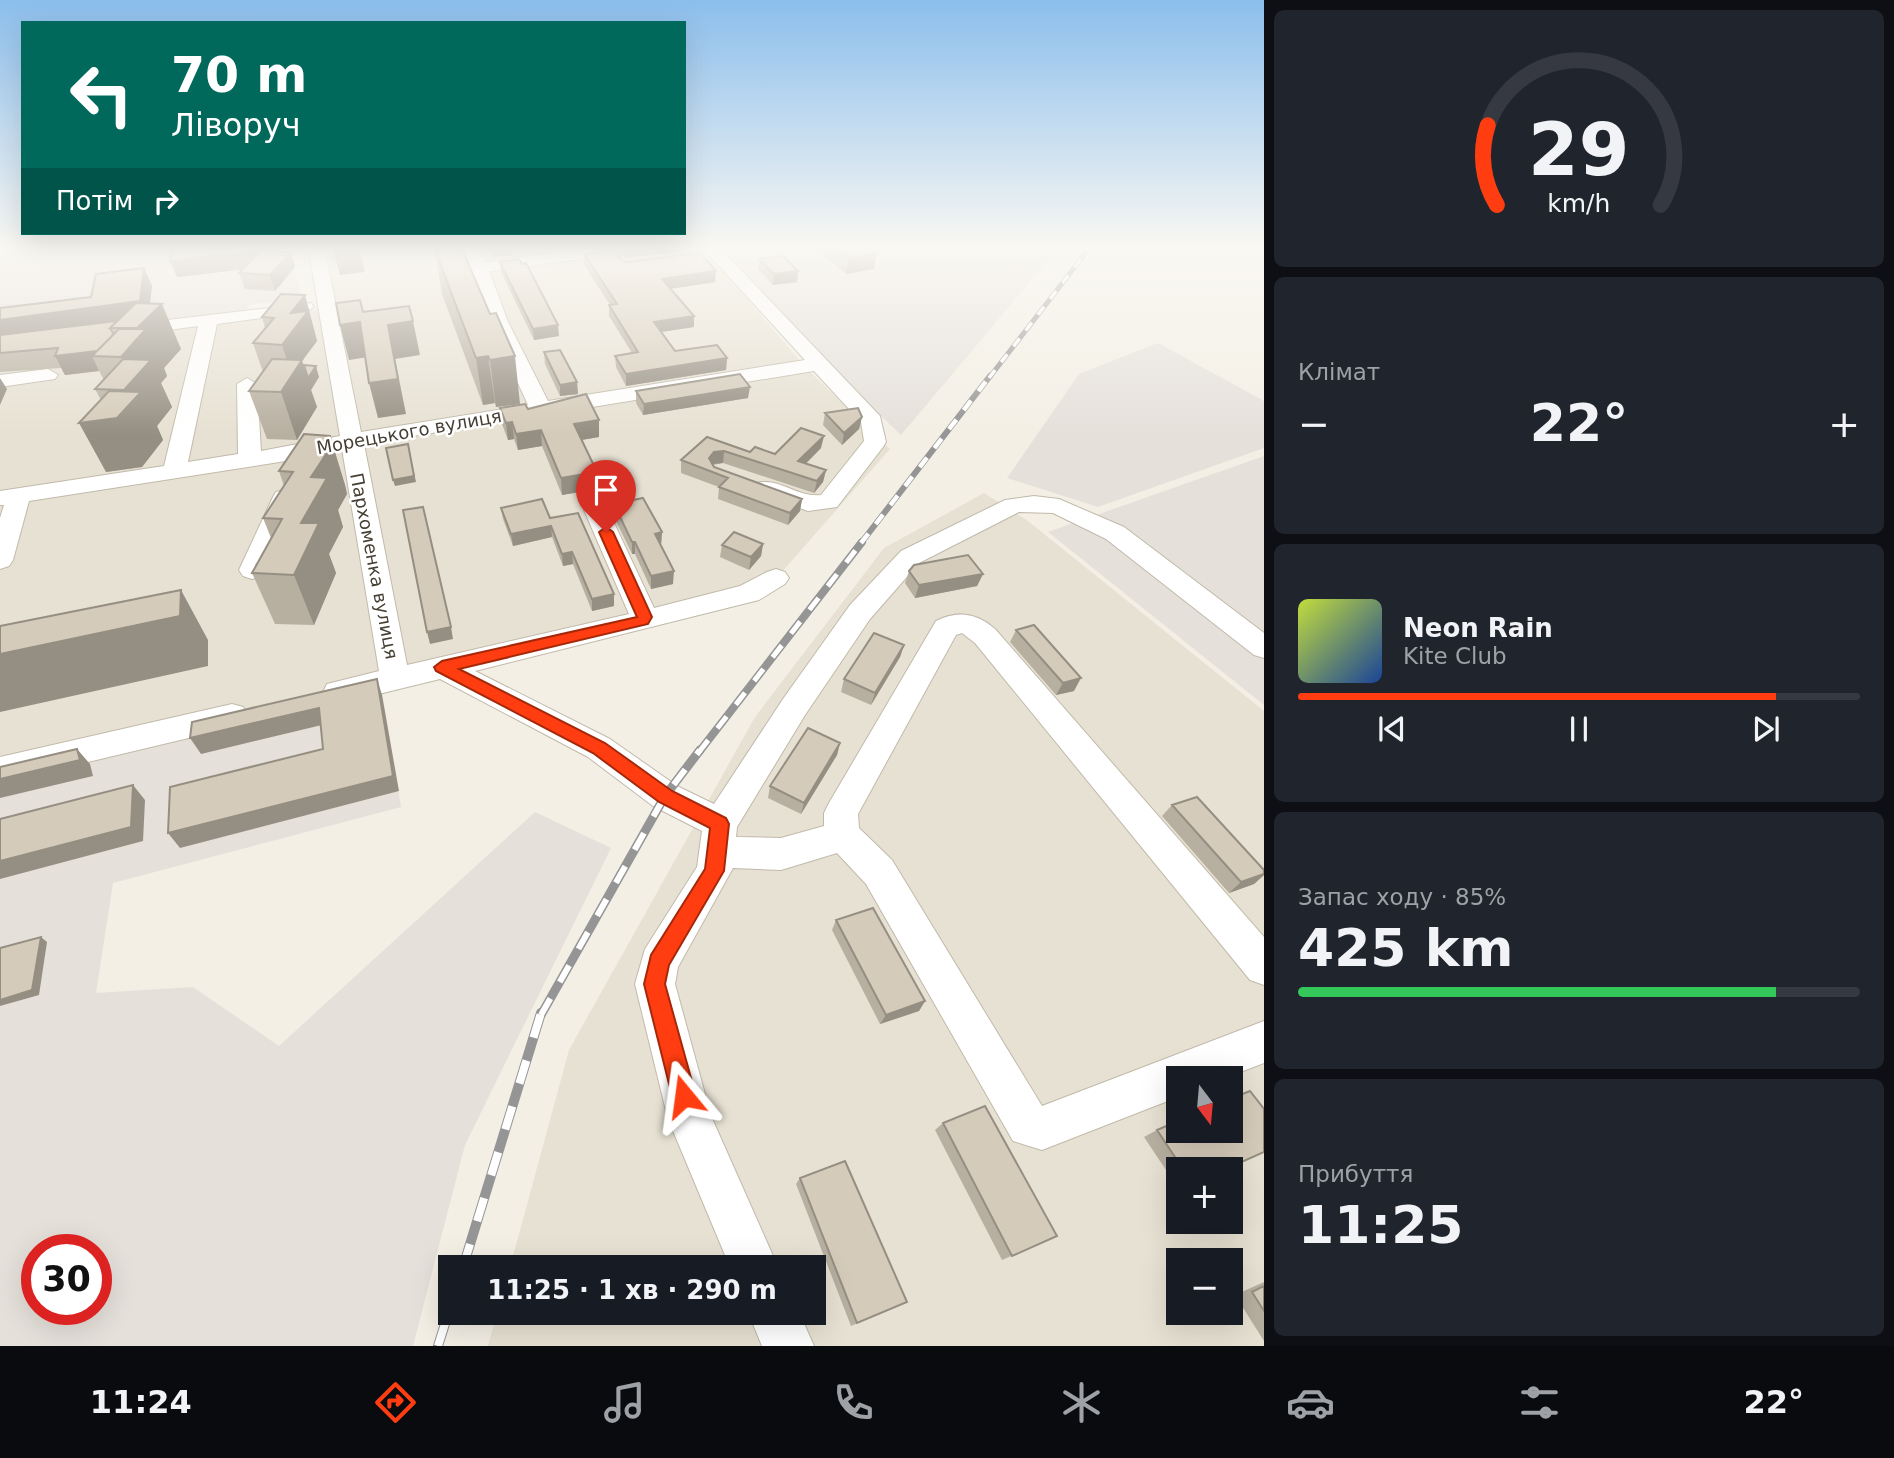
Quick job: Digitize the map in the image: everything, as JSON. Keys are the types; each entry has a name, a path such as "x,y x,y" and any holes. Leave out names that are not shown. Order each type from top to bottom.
{"street":[{"path":"118,331 293,309"},
{"name":"Пархоменка вулиця","path":"326,309 395,678"},
{"path":"495,309 541,409"},
{"path":"747,481 808,504 821,505 828,502 875,442 872,421 767,309"},
{"path":"174,471 209,319"},
{"name":"Морецького вулиця","path":"10,497 305,451 350,440 818,364"},
{"path":"0,381 48,375"},
{"path":"247,384 250,459"},
{"path":"252,570 305,451"},
{"path":"0,559 10,497"},
{"path":"749,1255 691,1119 655,984 659,962 715,871 719,837 794,707 860,612 910,557 1014,505 1034,503 1059,506 1115,533 1264,648"},
{"path":"596,510 644,617 643,621"},
{"path":"313,698 643,621 749,593 776,578"},
{"path":"1264,966 976,626 964,622 954,623 946,628 841,813 842,834 879,872 1029,1125 1042,1128 1264,1042"},
{"path":"442,667 599,748 719,837 766,857 805,851 842,834"},
{"path":"0,770 258,710"},
{"path":"779,1325 788,1346"}],"shaded area":[{"path":"0,309 247,309 246,311 0,343"},
{"path":"322,309 756,309 807,369 890,449 766,590 0,765 0,350"},
{"path":"773,309 1007,309 901,435"},
{"path":"1158,343 1264,401 1264,448 1098,507 1007,478 1079,374"},
{"path":"1264,456 1264,705 1048,532"},
{"path":"984,493 1028,521 1264,711 1264,1346 488,1346 494,1325 826,1325 826,1255 513,1255 569,1050 755,717 884,548"},
{"path":"382,692 401,807 113,883 96,993 193,987 279,1046 535,812 611,848 465,1145 413,1346 0,1346 0,782"}],"building":[{"path":"0,309 82,309 0,320"},
{"path":"130,309 157,309 137,328 110,328"},
{"path":"269,309 294,309 291,313 308,311 282,345 253,343 274,318 262,317"},
{"path":"337,309 362,309 363,312 410,309 413,321 388,325 398,379 369,383 360,322 340,325"},
{"path":"457,309 488,309 490,314 496,313 515,356 490,360 488,356 476,358"},
{"path":"523,309 550,309 558,325 533,329"},
{"path":"611,309 688,309 694,316 654,322 675,351 717,345 727,358 626,374 615,356 638,352"},
{"path":"116,321 110,328 112,336 97,351 55,356 58,348 0,353 0,335"},
{"path":"119,329 146,329 121,357 92,356"},
{"path":"560,350 577,382 560,385 544,352"},
{"path":"123,359 151,360 124,390 95,389"},
{"path":"272,359 302,360 281,392 249,391"},
{"path":"304,365 316,366 308,378"},
{"path":"740,374 750,387 644,404 636,391"},
{"path":"109,391 141,392 117,418 79,423"},
{"path":"586,394 599,420 574,424 597,472 561,478 541,430 516,434 512,422 506,423 500,408 525,404 528,409"},
{"path":"858,408 862,417 844,433 825,413"},
{"path":"801,428 824,436 798,461 826,470 817,481 724,451 714,452 709,458 714,467 802,499 790,513 719,487 728,478 681,460 707,437 750,452 755,447 775,454"},
{"path":"304,434 330,436 332,445 311,477 327,478 301,523 319,523 294,575 252,573 282,519 263,518 293,472 279,471"},
{"path":"408,444 414,476 393,480 386,448"},
{"path":"643,498 662,532 655,534 674,571 651,576 614,504"},
{"path":"542,499 550,518 578,513 614,594 592,599 572,552 562,554 551,526 511,534 501,508"},
{"path":"423,507 451,627 427,632 403,510"},
{"path":"734,532 763,544 751,557 722,545"},
{"path":"968,555 983,574 919,585 909,571 914,565"},
{"path":"181,590 180,616 0,654 0,626"},
{"path":"1034,625 1081,678 1063,683 1016,630"},
{"path":"874,633 904,645 875,693 844,679"},
{"path":"377,679 393,776 168,833 170,787 323,749 319,708 190,738 192,722"},
{"path":"808,728 840,743 804,803 770,786"},
{"path":"77,749 80,760 0,779 0,767"},
{"path":"133,785 131,827 0,861 0,819"},
{"path":"1197,797 1264,870 1264,874 1241,882 1172,805"},
{"path":"873,908 925,1001 886,1015 836,920"},
{"path":"41,937 32,990 0,1000 0,948"},
{"path":"1250,1091 1264,1109 1264,1152 1243,1161 1243,1157 1175,1157 1157,1130 1166,1126 1166,1143 1243,1143 1243,1094"},
{"path":"985,1106 1057,1236 1012,1256 943,1123"},
{"path":"845,1161 907,1302 857,1323 800,1178"},
{"path":"1264,1286 1264,1311 1252,1292"}],"railway":[{"path":"989,378 1042,309"},
{"path":"861,543 990,376"},
{"path":"699,752 862,542"},
{"path":"541,1015 665,796 700,750"},
{"path":"467,1255 541,1013"},
{"path":"438,1346 445,1325"}],"route":[{"path":"606,532 644,617 643,621 442,667 599,748 665,796 720,824 715,871 659,962 655,984 684,1096"}]}
